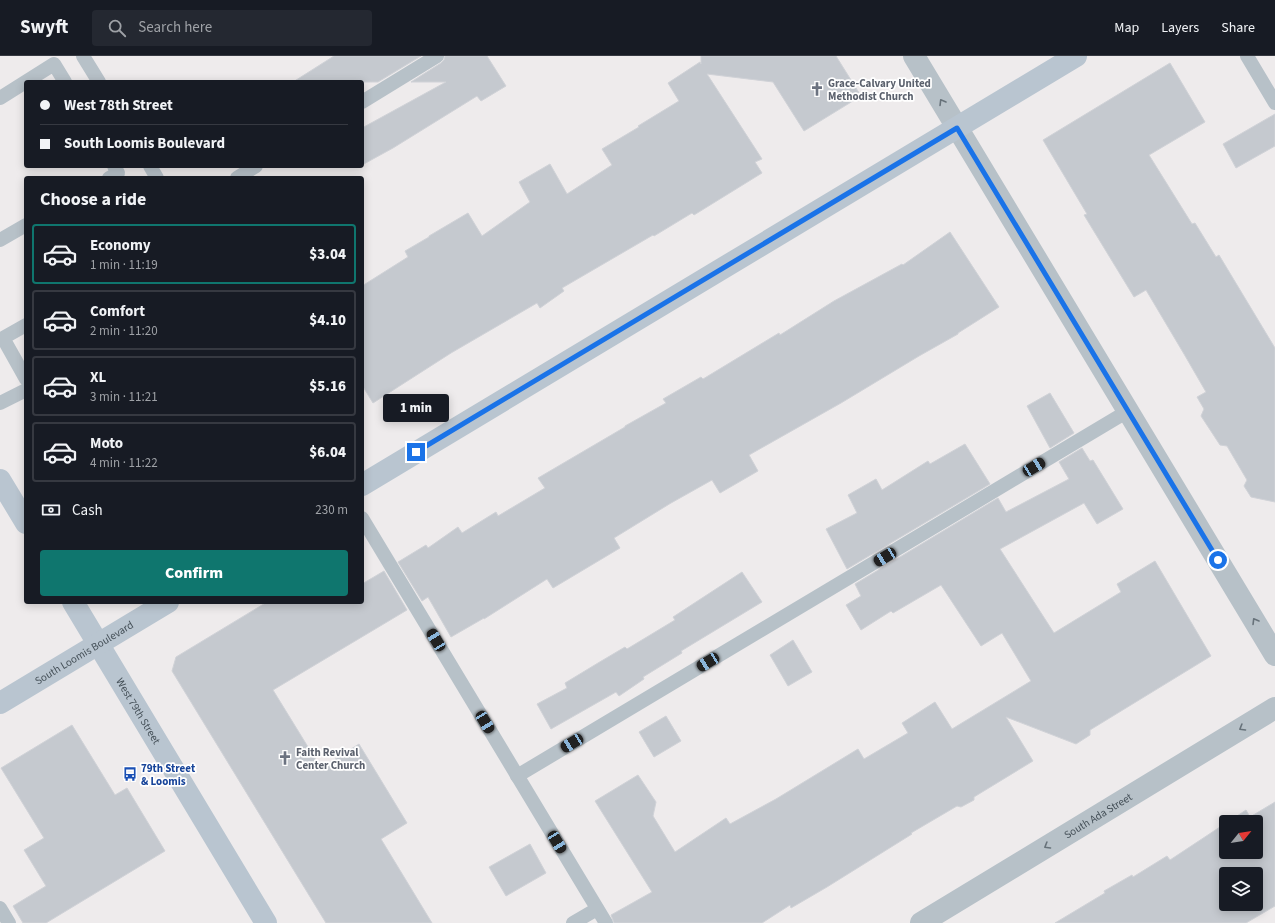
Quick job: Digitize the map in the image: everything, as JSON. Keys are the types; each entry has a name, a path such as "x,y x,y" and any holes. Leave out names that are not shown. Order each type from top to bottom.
{"street":[{"path":"914,56 1275,655"},
{"path":"364,484 1076,56"},
{"path":"0,480 20,501 24,516"},
{"name":"West 79th Street","path":"74,604 266,923"},
{"name":"South Loomis Boulevard","path":"0,703 165,604"},
{"name":"South Ada Street","path":"921,923 1275,708"}],"lane":[{"path":"83,56 98,80"},
{"path":"364,101 437,56"},
{"path":"1247,56 1275,103"},
{"path":"29,80 54,64 64,80"},
{"path":"0,98 24,83"},
{"path":"113,176 118,173 115,168"},
{"path":"240,176 253,168"},
{"path":"0,240 24,227"},
{"path":"24,326 3,338 24,375"},
{"path":"0,403 24,391"},
{"path":"518,776 1128,411"},
{"path":"364,521 606,923"},
{"path":"0,908 9,923"},
{"path":"573,923 597,909"}],"building":[{"path":"334,56 421,56 378,82 364,82 364,80 296,80"},
{"path":"445,56 487,56 506,86 481,101 477,96 393,148 364,164 364,127 446,82 411,82 444,60"},
{"path":"701,56 836,56 861,96 804,131 773,82 707,74 762,159 755,162 762,173 694,215 692,213 562,288 564,291 540,308 537,303 451,353 373,403 364,388 364,285 408,257 405,251 468,213 482,236 530,202 519,182 550,164 567,194 612,165 602,149 679,101 668,83 700,62 701,64"},
{"path":"1170,63 1205,122 1149,155 1192,224 1195,223 1216,257 1219,255 1275,348 1275,502 1251,497 1244,486 1247,480 1227,446 1220,445 1201,416 1204,409 1197,397 1206,392 1184,354 1146,290 1134,297 1084,215 1087,214 1043,140"},
{"path":"1275,114 1275,146 1236,168 1223,144"},
{"path":"950,232 999,307 958,334 749,455 758,471 720,493 712,480 671,503 614,538 620,548 553,588 547,579 484,619 451,637 428,597 422,601 398,562 426,545 428,548 458,527 462,533 496,512 498,516 545,488 538,478 666,403 663,399 701,377 703,379 779,333 780,335 834,301 902,264 903,265"},
{"path":"1050,393 1074,433 1050,448 1027,406"},
{"path":"965,444 990,484 847,569 826,529 857,513 848,495 876,479 882,490 928,461 930,464"},
{"path":"1082,448 1090,461 1093,460 1123,509 1097,524 1084,503 1000,549 1054,633 1121,592 1117,584 1155,561 1211,656 1090,730 1090,735 1076,744 1006,717 1033,761 974,797 974,800 961,807 957,806 911,833 912,834 827,887 791,908 790,905 762,923 614,923 611,915 652,892 595,801 638,775 656,802 653,816 675,852 726,818 730,824 776,799 858,749 864,759 908,733 902,723 935,702 952,729 1031,681 1002,633 981,646 941,585 893,613 891,611 861,630 846,605 861,596 855,584 998,498 1006,512 1069,479 1059,462"},
{"path":"384,571 407,610 273,690 321,768 359,744 407,823 381,839 432,923 326,923 172,671 176,657 264,604 364,604 364,583"},
{"path":"742,572 762,602 681,651 682,653 643,677 644,679 619,696 616,692 551,729 537,704 567,688 565,683 625,647 627,649 675,620 673,617"},
{"path":"793,640 812,672 788,686 770,655"},
{"path":"666,716 681,741 654,757 639,732"},
{"path":"72,725 115,795 127,788 165,851 46,923 23,923 13,906 46,886 24,850 44,838 1,768"},
{"path":"1275,802 1275,906 1246,923 1055,923 1105,893 1104,891 1132,875 1133,877 1167,856 1170,860 1219,828 1219,859 1263,859 1263,815 1253,815"},
{"path":"1246,810 1249,815 1238,815"},
{"path":"530,844 546,873 506,896 489,867"}],"place":[{"name":"Grace-Calvary United Methodist Church","path":"817,89"},
{"name":"Faith Revival Center Church","path":"285,758"},
{"name":"79th Street & Loomis","path":"130,774"}],"route":[{"path":"416,452 957,128 1218,560"}]}
